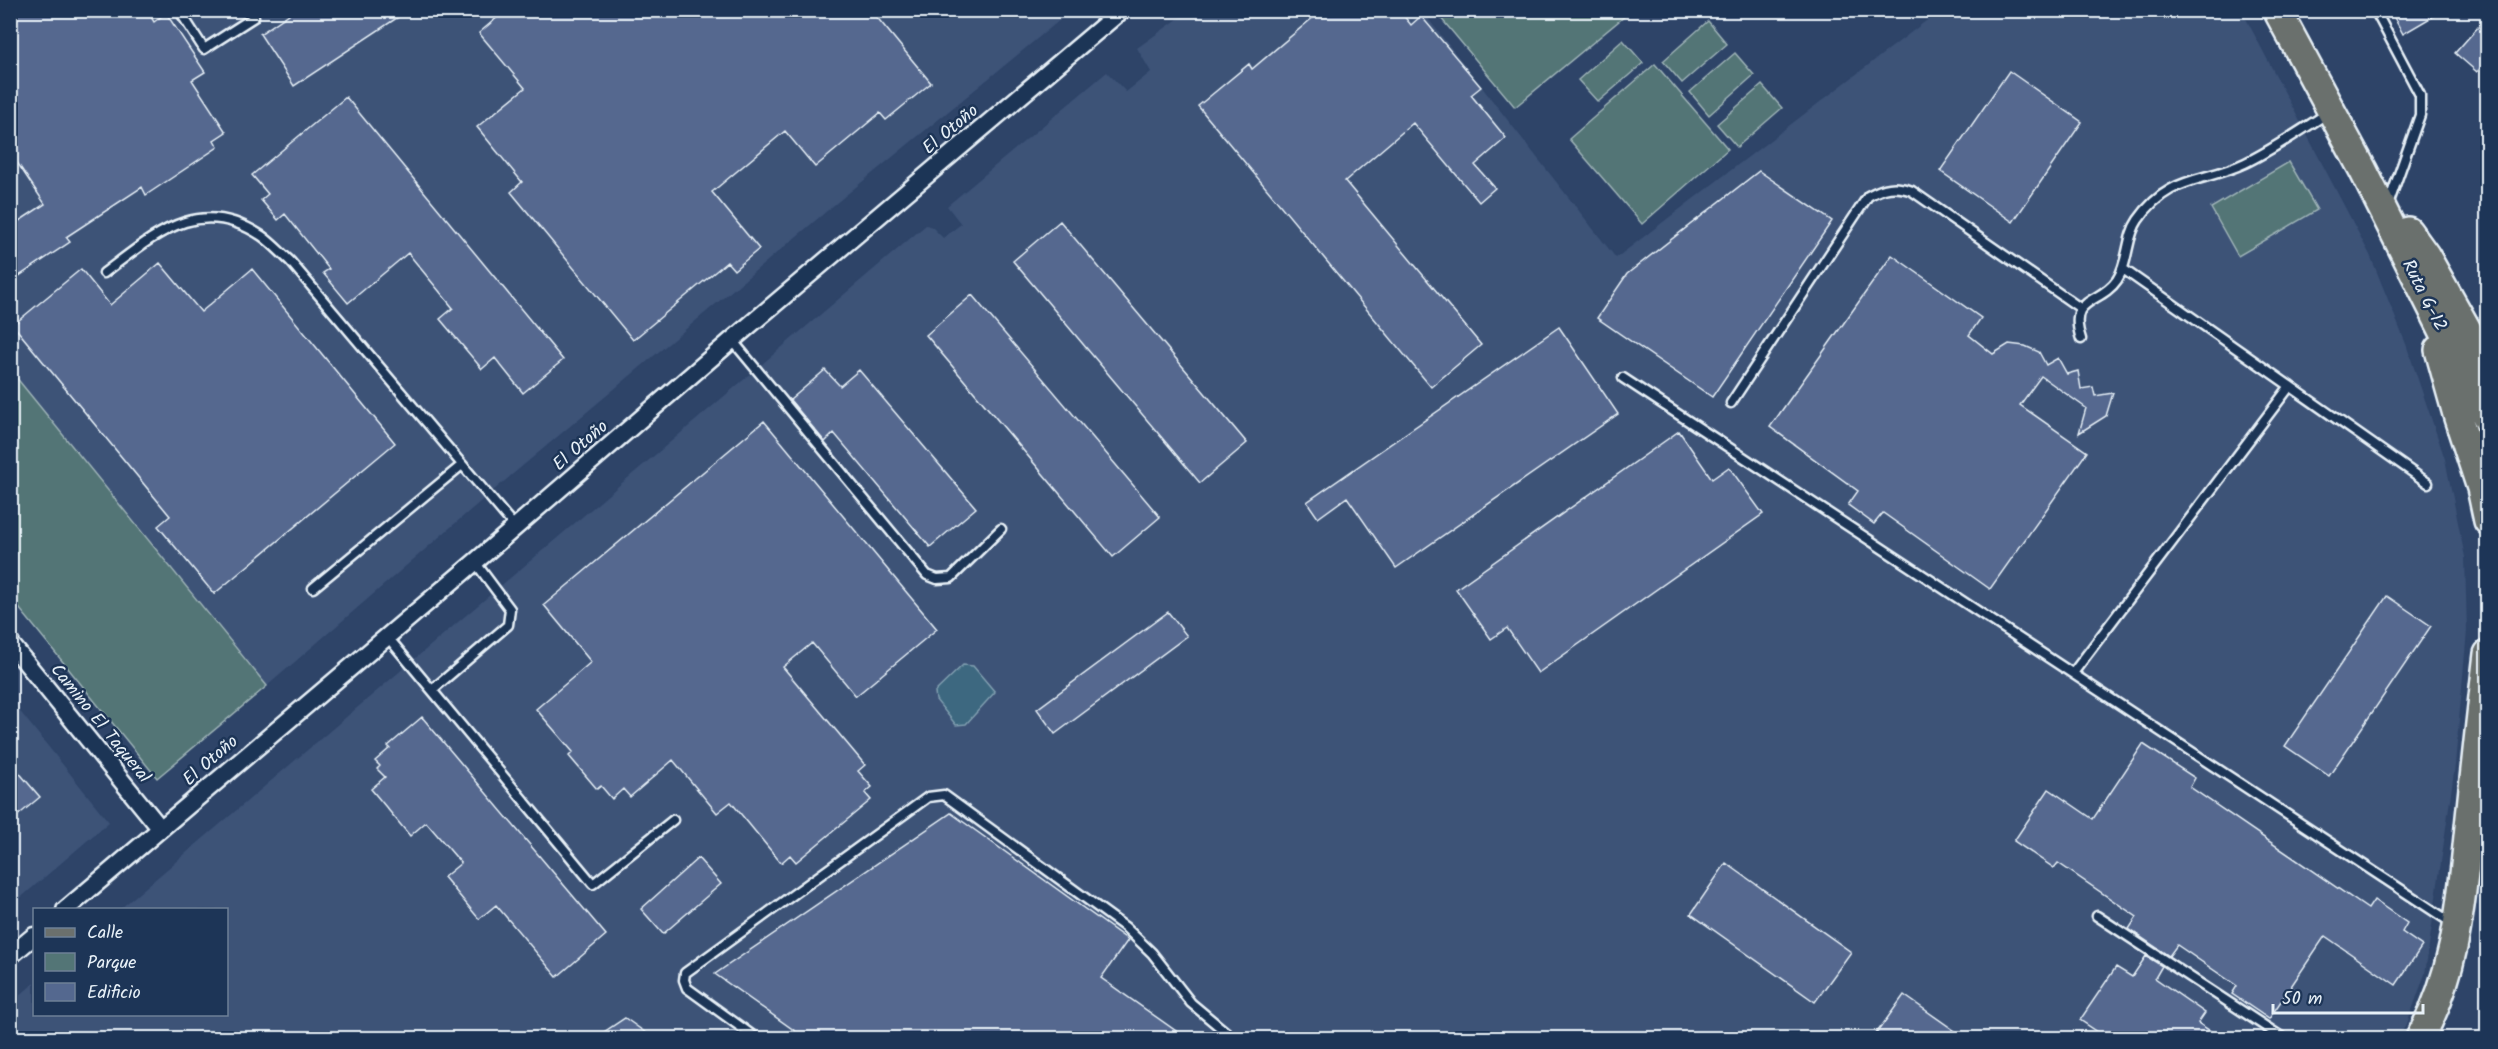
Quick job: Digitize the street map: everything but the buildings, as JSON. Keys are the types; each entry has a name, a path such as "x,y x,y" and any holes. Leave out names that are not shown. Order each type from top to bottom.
{"main road":[{"name":"Ruta G-12","path":"2277,10 2362,170 2487,420"},
{"name":"Ruta G-12","path":"2362,170 2426,256 2487,367"},
{"path":"2426,256 2487,333"},
{"path":"2422,291 2458,418 2481,488 2487,521"},
{"path":"2420,1038 2439,1000 2448,975 2457,926 2487,654"}],"street":[{"name":"El Otoño","path":"66,908 1122,10"},
{"name":"Camino El Taqueral","path":"10,643 160,828"},
{"path":"10,956 33,937"}],"lane":[{"path":"179,10 204,49 254,17 250,10"},
{"path":"2375,10 2420,95 2420,115 2388,205"},
{"path":"2081,339 2076,324 2080,308 2116,282 2123,269 2136,221 2158,196 2187,181 2244,164 2331,112"},
{"path":"1731,403 1868,196 1882,188 1899,187 1912,191 2080,308"},
{"path":"104,273 163,230 196,219 218,218 261,236 290,261 515,527"},
{"path":"2123,269 2428,483"},
{"path":"732,340 927,575 937,579 951,578 1001,529"},
{"path":"1623,378 2457,926"},
{"path":"2073,673 2289,386"},
{"path":"313,588 462,465"},
{"path":"432,690 508,626 510,609 475,562"},
{"path":"386,635 593,884 673,820"},
{"path":"756,1038 687,988 684,980 685,973 928,798 936,795 944,795 1125,927 1152,953 1191,1003 1233,1038"},
{"path":"2097,916 2283,1038"}],"shaded area":[{"path":"10,11 1071,11 840,200 488,495 267,686 11,371"},
{"path":"1189,11 1422,11 1616,258 1939,11 2242,11 2370,255 2406,344 2445,459 2465,557 2467,631 2455,765 2425,974 2407,1024 2397,1038 11,1038 10,1004 33,984 33,1016 228,1016 228,908 121,908 926,225 932,227 943,238 961,224 947,206 1107,72 1126,92 1151,72 1137,48"},
{"path":"963,665 973,666 995,692 966,724 956,725 936,700 935,692"},
{"path":"10,699 109,822 11,906 10,906"}],"green space":[{"path":"1435,11 1631,11 1515,107"},
{"path":"1708,21 1727,44 1682,83 1663,61"},
{"path":"1623,40 1643,63 1598,102 1578,80"},
{"path":"1735,53 1754,75 1709,115 1690,92"},
{"path":"1655,64 1728,149 1642,224 1569,139"},
{"path":"1762,85 1782,108 1737,147 1717,124"},
{"path":"2289,162 2317,210 2238,256 2211,208"},
{"path":"11,371 267,686 157,778 11,598"}]}
